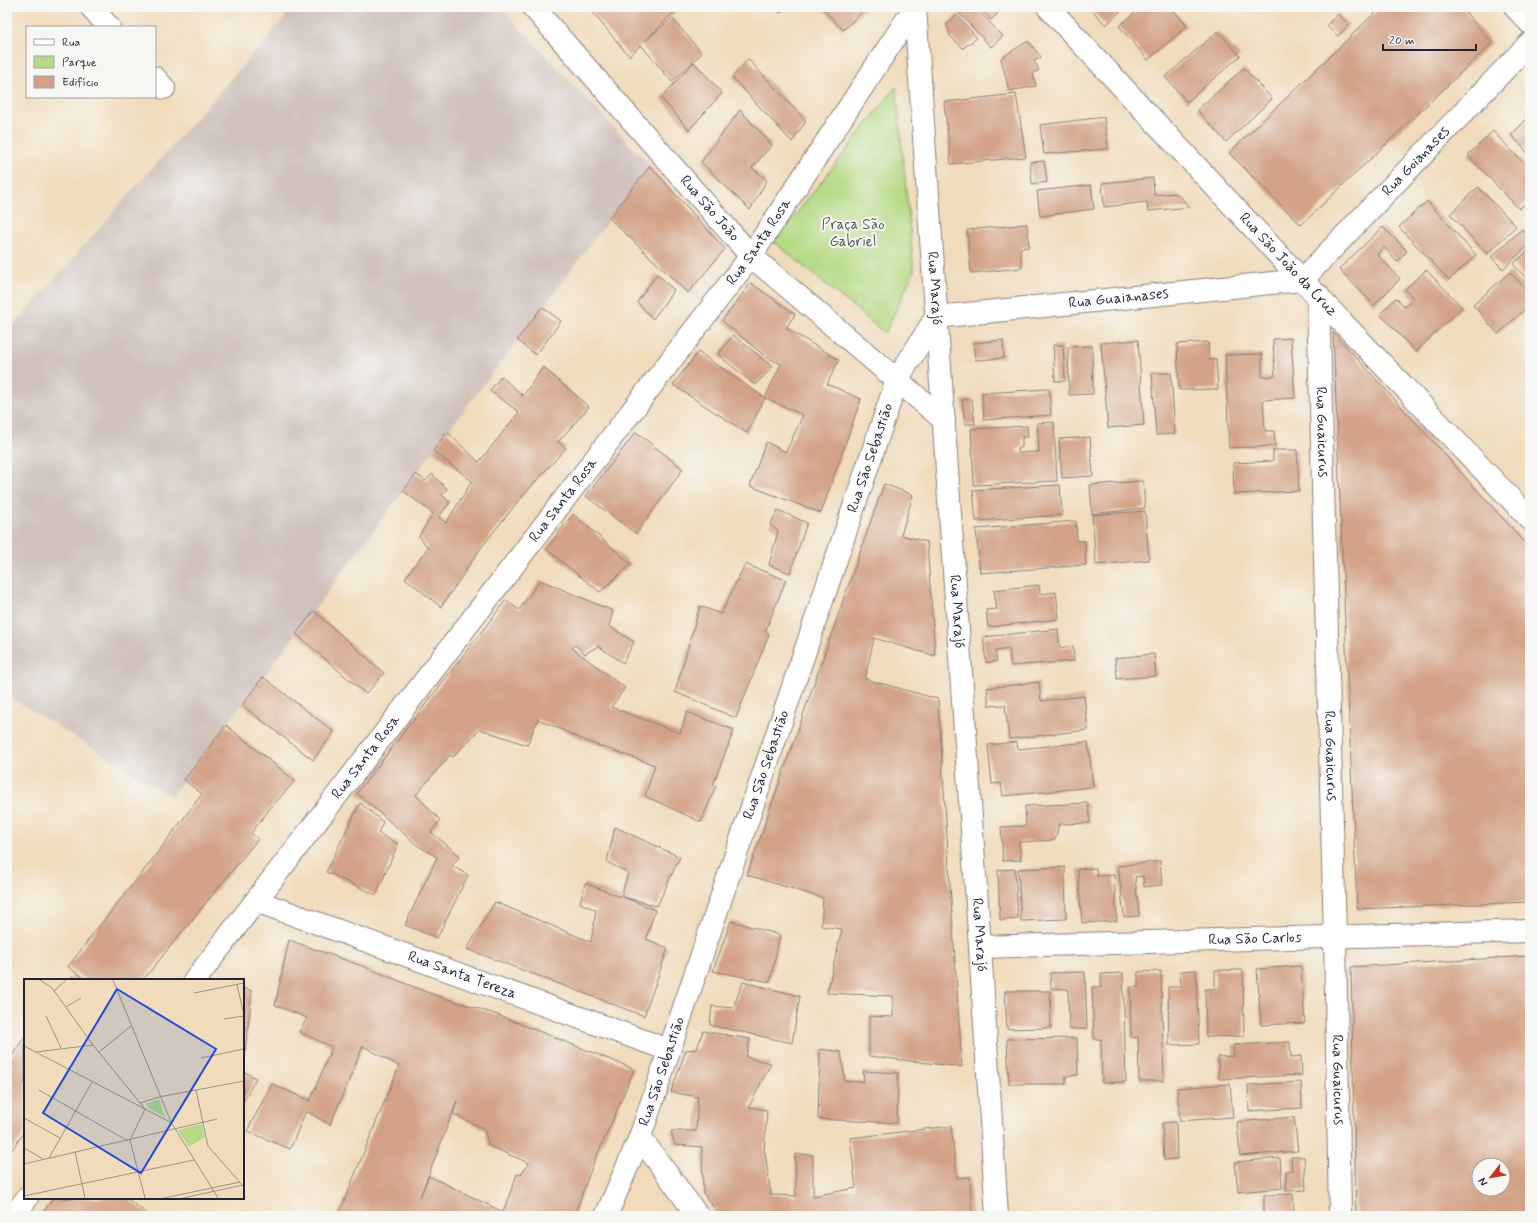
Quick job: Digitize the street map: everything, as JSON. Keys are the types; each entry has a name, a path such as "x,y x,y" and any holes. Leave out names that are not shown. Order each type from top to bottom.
{"street":[{"path":"91,7 108,26"},
{"name":"Rua São João","path":"533,7 751,256 944,420"},
{"name":"Rua Santa Rosa","path":"196,979 751,256 915,7"},
{"name":"Rua Marajó","path":"915,7 980,947 997,1216"},
{"name":"Rua São João da Cruz","path":"1048,7 1302,280 1318,295 1530,519"},
{"path":"1515,7 1530,24"},
{"name":"Rua Goianases","path":"1302,280 1530,43"},
{"name":"Rua Guaianases","path":"936,317 1302,280"},
{"name":"Rua Guaicurus","path":"1318,295 1335,936 1340,1216"},
{"name":"Rua São Sebastião","path":"606,1216 640,1137 897,380 936,317"},
{"name":"Rua Santa Tereza","path":"256,901 669,1050"},
{"name":"Rua São Carlos","path":"980,947 1530,931"},
{"path":"640,1137 698,1216"},
{"path":"14,1216 27,1199"}],"shaded area":[{"path":"294,7 500,7 650,166 171,797 7,695 7,333"}],"green space":[{"name":"Praça São Gabriel","path":"896,87 914,271 885,333 774,242"}],"building":[{"path":"588,7 682,7 670,16 646,40 672,18 702,53 672,82 641,45 629,56"},
{"path":"775,7 786,7 780,13"},
{"path":"821,7 868,7 843,30"},
{"path":"959,7 975,7 1003,36 991,47 956,10"},
{"path":"979,7 1004,7 991,20"},
{"path":"1089,7 1125,7 1106,25"},
{"path":"1141,7 1171,7 1187,26 1148,60 1119,26"},
{"path":"1381,7 1461,7 1492,43 1301,225 1229,153"},
{"path":"1338,14 1349,25 1338,36 1327,25"},
{"path":"957,15 977,38 963,48 950,36 947,24"},
{"path":"1218,31 1240,56 1187,102 1165,77"},
{"path":"1028,41 1041,57 1034,61 1039,70 1033,73 1036,86 1009,91 1001,58"},
{"path":"748,59 806,121 792,142 732,77"},
{"path":"694,62 722,93 689,130 661,98"},
{"path":"1244,68 1272,99 1226,142 1197,110"},
{"path":"1016,94 1026,157 951,164 944,102"},
{"path":"740,110 772,145 752,168 767,180 750,210 701,162"},
{"path":"1530,116 1530,155 1511,135"},
{"path":"1104,117 1108,149 1044,154 1040,125"},
{"path":"1493,131 1530,170 1530,199 1519,209 1468,155"},
{"path":"1044,161 1047,182 1032,184 1030,162"},
{"path":"650,166 725,249 688,293 609,218"},
{"path":"1153,178 1154,195 1176,193 1190,207 1148,211 1147,202 1104,207 1102,183"},
{"path":"1091,185 1094,209 1040,216 1037,191"},
{"path":"1478,187 1516,226 1487,254 1450,214"},
{"path":"1427,201 1476,255 1449,280 1399,227"},
{"path":"1530,221 1530,231 1525,225"},
{"path":"1027,224 1029,247 1020,248 1022,268 971,273 967,230"},
{"path":"1383,227 1407,251 1397,262 1384,247 1377,254 1400,279 1374,305 1339,269"},
{"path":"1522,229 1530,238 1530,244 1503,269 1491,257"},
{"path":"1530,249 1530,282 1513,264"},
{"path":"1426,270 1462,307 1416,352 1380,314 1396,298 1405,307 1414,299 1405,289"},
{"path":"1510,272 1530,294 1530,305 1498,334 1473,305"},
{"path":"657,274 674,290 653,319 637,302"},
{"path":"751,283 795,314 786,328 839,360 827,384 861,399 821,513 750,486 766,442 786,452 803,415 765,398 781,364 766,357 722,321"},
{"path":"542,307 561,321 536,355 517,340"},
{"path":"1333,332 1530,548 1530,902 1357,909"},
{"path":"733,335 773,367 755,385 718,355"},
{"path":"1291,338 1295,398 1263,400 1265,431 1274,431 1275,446 1229,448 1225,355 1262,354 1262,377 1275,376 1273,339"},
{"path":"1003,340 1004,358 975,360 973,343"},
{"path":"1138,340 1144,425 1108,428 1101,343"},
{"path":"1208,342 1209,360 1216,359 1218,389 1179,390 1177,344"},
{"path":"1053,345 1063,345 1065,381 1055,381"},
{"path":"1092,346 1093,394 1069,395 1068,347"},
{"path":"698,352 765,398 747,433 673,385"},
{"path":"543,367 589,407 558,442 566,448 519,500 481,548 441,607 405,578 428,548 419,536 433,513 403,491 416,474 426,481 432,474 447,489 442,495 450,502 439,517 446,523 472,481 433,451 447,432 479,462 519,412 490,391 501,376 523,396"},
{"path":"1152,373 1171,373 1175,434 1156,435"},
{"path":"1049,389 1051,415 984,420 982,393"},
{"path":"972,399 975,424 965,424 962,400"},
{"path":"1054,422 1057,481 974,485 971,429 1027,426 1028,437 1022,437 1022,447 1017,449 1018,453 1039,452 1037,423"},
{"path":"636,432 683,469 636,534 586,496"},
{"path":"1090,437 1093,476 1062,478 1059,439"},
{"path":"1273,450 1297,450 1299,491 1234,494 1233,463 1273,461"},
{"path":"1143,481 1145,508 1092,514 1090,485"},
{"path":"884,484 913,495 901,535 927,542 935,656 874,638 865,679 938,699 962,1067 869,1056 869,1016 893,1017 893,996 827,993 842,929 821,926 823,898 747,875"},
{"path":"1060,485 1062,515 976,521 973,490"},
{"path":"778,510 807,523 790,573 769,565 778,531 770,525"},
{"path":"1145,511 1149,560 1096,565 1092,515"},
{"path":"573,514 631,564 600,592 546,549"},
{"path":"1076,521 1077,541 1085,541 1086,565 980,573 976,529"},
{"path":"745,564 786,580 765,632 769,634 736,718 675,692 700,606 721,614"},
{"path":"540,580 613,611 609,626 634,642 623,663 598,646 585,654 575,645 572,648 625,688 611,707 680,733 687,712 734,730 713,785 716,786 701,822 645,796 655,765 588,742 538,719 527,745 480,729 453,757 450,755 416,795 440,820 431,832 460,856 452,866 468,875 437,938 405,925 437,857 417,845 357,793 506,600 519,610"},
{"path":"1039,585 1040,594 1056,592 1059,619 988,627 986,610 997,609 994,590"},
{"path":"314,611 384,673 366,694 296,634"},
{"path":"1058,629 1060,648 1073,646 1074,661 1011,666 1009,649 995,651 997,661 986,663 983,637"},
{"path":"1154,654 1156,676 1117,679 1115,658"},
{"path":"263,677 334,732 313,760 242,705"},
{"path":"1039,682 1041,701 1084,696 1088,730 1009,739 1005,705 989,706 987,688"},
{"path":"226,725 295,781 272,806 251,833 258,839 144,979 86,979 68,967 202,794 184,780"},
{"path":"1017,742 1018,749 1088,742 1093,787 1003,796 1001,783 992,784 988,745"},
{"path":"360,803 383,822 378,833 398,844 376,895 326,872"},
{"path":"1088,803 1090,823 1059,824 1055,840 1019,842 1021,860 1003,861 1001,827 1026,826 1025,806"},
{"path":"615,827 680,857 657,906 623,897 655,910 646,939 668,948 644,1016 467,949 495,902 591,942 596,910 580,903 585,883 621,897 628,873 607,862"},
{"path":"1160,861 1162,885 1144,887 1143,876 1135,877 1139,916 1124,917 1118,866"},
{"path":"1065,867 1066,919 1021,921 1018,869"},
{"path":"1096,868 1097,876 1114,875 1117,921 1082,923 1078,869"},
{"path":"1015,869 1018,919 1000,920 998,870"},
{"path":"731,921 780,935 770,982 713,971"},
{"path":"289,940 365,967 429,993 498,1015 634,1069 593,1164 574,1216 416,1216 413,1214 412,1216 338,1216 399,1066 363,1046 330,1125 306,1111 290,1149 247,1131 272,1084 310,1101 332,1047 299,1032 307,1018 275,1005","holes":["457,1101 453,1114 484,1129 489,1146 529,1163 521,1175 517,1174 503,1212 429,1176 420,1197"]},
{"path":"1530,956 1530,1216 1356,1216 1351,967"},
{"path":"1301,966 1305,1023 1261,1025 1257,969"},
{"path":"1196,970 1199,1044 1169,1045 1168,987 1181,987 1180,971"},
{"path":"1215,970 1243,970 1244,1036 1206,1037 1205,989 1215,989"},
{"path":"1161,971 1164,1081 1139,1081 1138,1037 1131,1038 1130,987 1138,987 1138,972"},
{"path":"1085,972 1087,1029 1069,1029 1068,989 1051,989 1050,973"},
{"path":"1123,973 1126,1082 1102,1083 1101,1039 1094,1039 1092,987 1101,987 1101,974"},
{"path":"743,982 800,996 792,1043 710,1025 712,1006 733,1008"},
{"path":"244,988 252,991 244,1060"},
{"path":"1005,991 1050,991 1051,1028 1007,1029"},
{"path":"703,1031 750,1039 746,1057 771,1063 749,1107 767,1110 764,1152 771,1195 796,1196 795,1154 813,1155 813,1196 856,1188 850,1138 951,1126 957,1178 970,1177 972,1216 720,1216 703,1193 702,1147 675,1145 671,1131 696,1131 698,1097 671,1092 686,1050 697,1049"},
{"path":"24,1038 24,1132 7,1157 7,1063"},
{"path":"1077,1038 1078,1075 1066,1076 1066,1084 1009,1084 1007,1039"},
{"path":"1290,1042 1291,1057 1301,1056 1302,1075 1219,1079 1218,1057 1234,1056 1233,1045"},
{"path":"820,1049 841,1052 845,1081 864,1082 863,1071 898,1073 897,1123 818,1119"},
{"path":"244,1072 256,1078 244,1100"},
{"path":"1301,1082 1302,1108 1249,1111 1248,1085"},
{"path":"1230,1084 1233,1117 1180,1121 1177,1088"},
{"path":"1294,1117 1298,1151 1240,1156 1237,1122"},
{"path":"1176,1122 1177,1159 1164,1160 1162,1123"},
{"path":"1291,1157 1304,1157 1306,1190 1286,1191 1286,1171 1292,1171"},
{"path":"1280,1158 1282,1188 1238,1192 1235,1162"},
{"path":"1293,1194 1294,1216 1245,1216 1264,1214 1264,1195"},
{"path":"52,1199 127,1199 150,1216 40,1216"}]}
